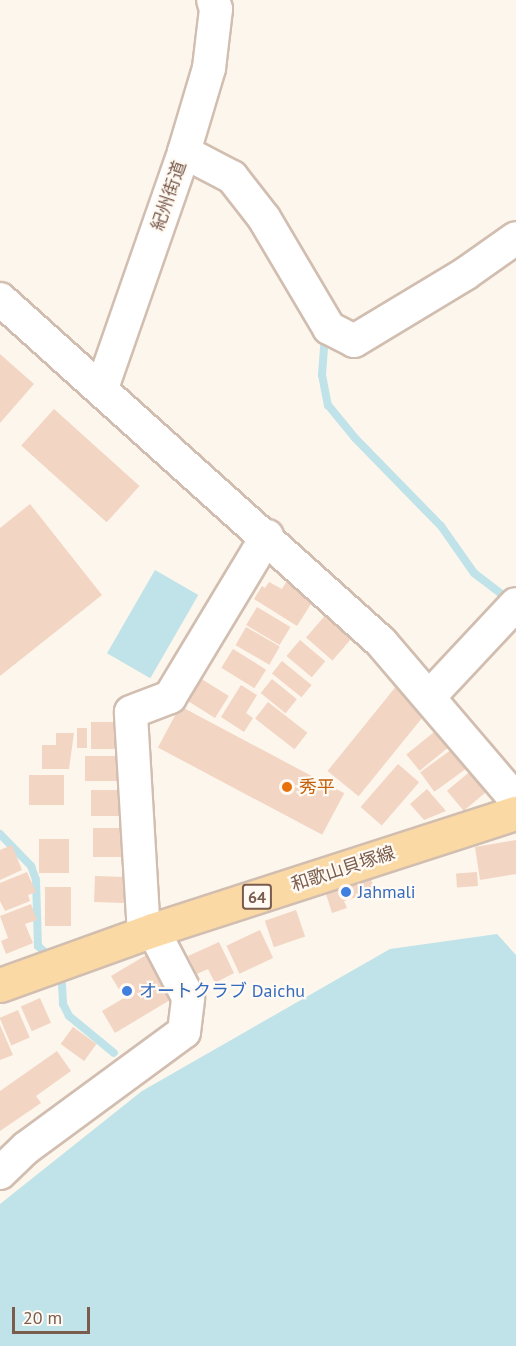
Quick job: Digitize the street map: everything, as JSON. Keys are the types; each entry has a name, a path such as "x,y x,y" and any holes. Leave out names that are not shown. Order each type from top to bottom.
{"main road":[{"name":"和歌山貝塚線","path":"0,985 148,932 516,813"}],"street":[{"name":"紀州街道","path":"102,388 184,152 209,68 216,9 213,0"},
{"path":"184,152 232,177 264,218 329,328 354,341 465,274 516,238"},
{"path":"0,299 267,536 381,642 516,800"},
{"path":"0,1173 26,1148 184,1032 188,997 148,932 131,712 170,697 267,536"},
{"path":"429,697 516,604"}],"water":[{"path":"155,570 198,595 150,678 107,653"},
{"path":"497,934 516,955 516,1346 0,1346 0,1204 142,1091 390,949"}],"building":[{"path":"0,354 34,384 0,423"},
{"path":"54,409 139,486 107,522 21,445"},
{"path":"30,504 102,595 0,676 0,528"},
{"path":"288,579 316,596 297,626 254,599 262,586 265,588 269,582 282,589"},
{"path":"257,607 290,627 280,645 246,625"},
{"path":"329,611 355,634 332,660 306,637"},
{"path":"246,627 280,646 269,665 236,645"},
{"path":"300,640 325,661 312,677 287,656"},
{"path":"233,649 266,670 254,688 221,668"},
{"path":"282,661 312,685 301,697 272,673"},
{"path":"200,678 229,696 215,718 186,700"},
{"path":"272,679 297,699 286,713 261,693"},
{"path":"398,684 429,709 359,796 328,771"},
{"path":"241,685 257,695 246,713 253,718 244,732 221,717"},
{"path":"268,702 307,733 294,749 255,719"},
{"path":"180,706 344,793 322,835 158,747"},
{"path":"91,722 119,722 119,749 91,749"},
{"path":"77,728 87,728 87,748 77,748"},
{"path":"439,728 452,744 420,771 406,754"},
{"path":"56,733 74,733 69,769 42,769 42,745 56,745"},
{"path":"455,747 469,766 434,792 420,772"},
{"path":"85,756 122,756 122,781 85,781"},
{"path":"398,764 419,782 382,825 361,807"},
{"path":"473,769 490,789 464,811 447,791"},
{"path":"29,775 64,775 64,805 29,805"},
{"path":"427,789 446,811 424,820 410,804"},
{"path":"91,790 129,790 129,816 91,816"},
{"path":"93,828 131,828 131,857 93,857"},
{"path":"39,839 69,839 69,873 39,873"},
{"path":"516,840 516,874 480,880 475,847"},
{"path":"12,845 22,870 0,880 0,850"},
{"path":"27,872 36,892 28,895 30,901 5,911 0,901 0,883"},
{"path":"477,872 478,886 457,887 456,873"},
{"path":"95,876 132,877 131,903 94,902"},
{"path":"370,876 375,891 344,901 347,908 332,913 325,891"},
{"path":"45,887 71,887 71,926 45,926"},
{"path":"31,904 37,920 25,924 33,943 6,954 1,941 8,938 0,916"},
{"path":"296,910 305,936 274,947 265,921"},
{"path":"260,930 273,958 240,974 226,946"},
{"path":"219,942 234,973 215,983 208,969 197,974 188,956"},
{"path":"148,954 175,997 115,1033 102,1011 124,998 111,976"},
{"path":"40,998 51,1023 32,1031 21,1007"},
{"path":"18,1010 30,1038 11,1045 0,1018"},
{"path":"0,1025 13,1055 0,1060"},
{"path":"73,1027 96,1044 84,1061 61,1044"},
{"path":"57,1051 71,1071 36,1096 41,1103 0,1131 0,1091"}],"waterway":[{"path":"325,334 322,375 328,405 355,438 441,526 474,573 508,599"},
{"path":"0,834 31,866 36,880 38,946 45,952"},
{"path":"62,984 63,1004 69,1016 114,1053"}],"place":[{"name":"秀平","path":"287,787"},
{"name":"Jahmali","path":"346,892"},
{"name":"オートクラブ Daichu","path":"127,991"}]}
